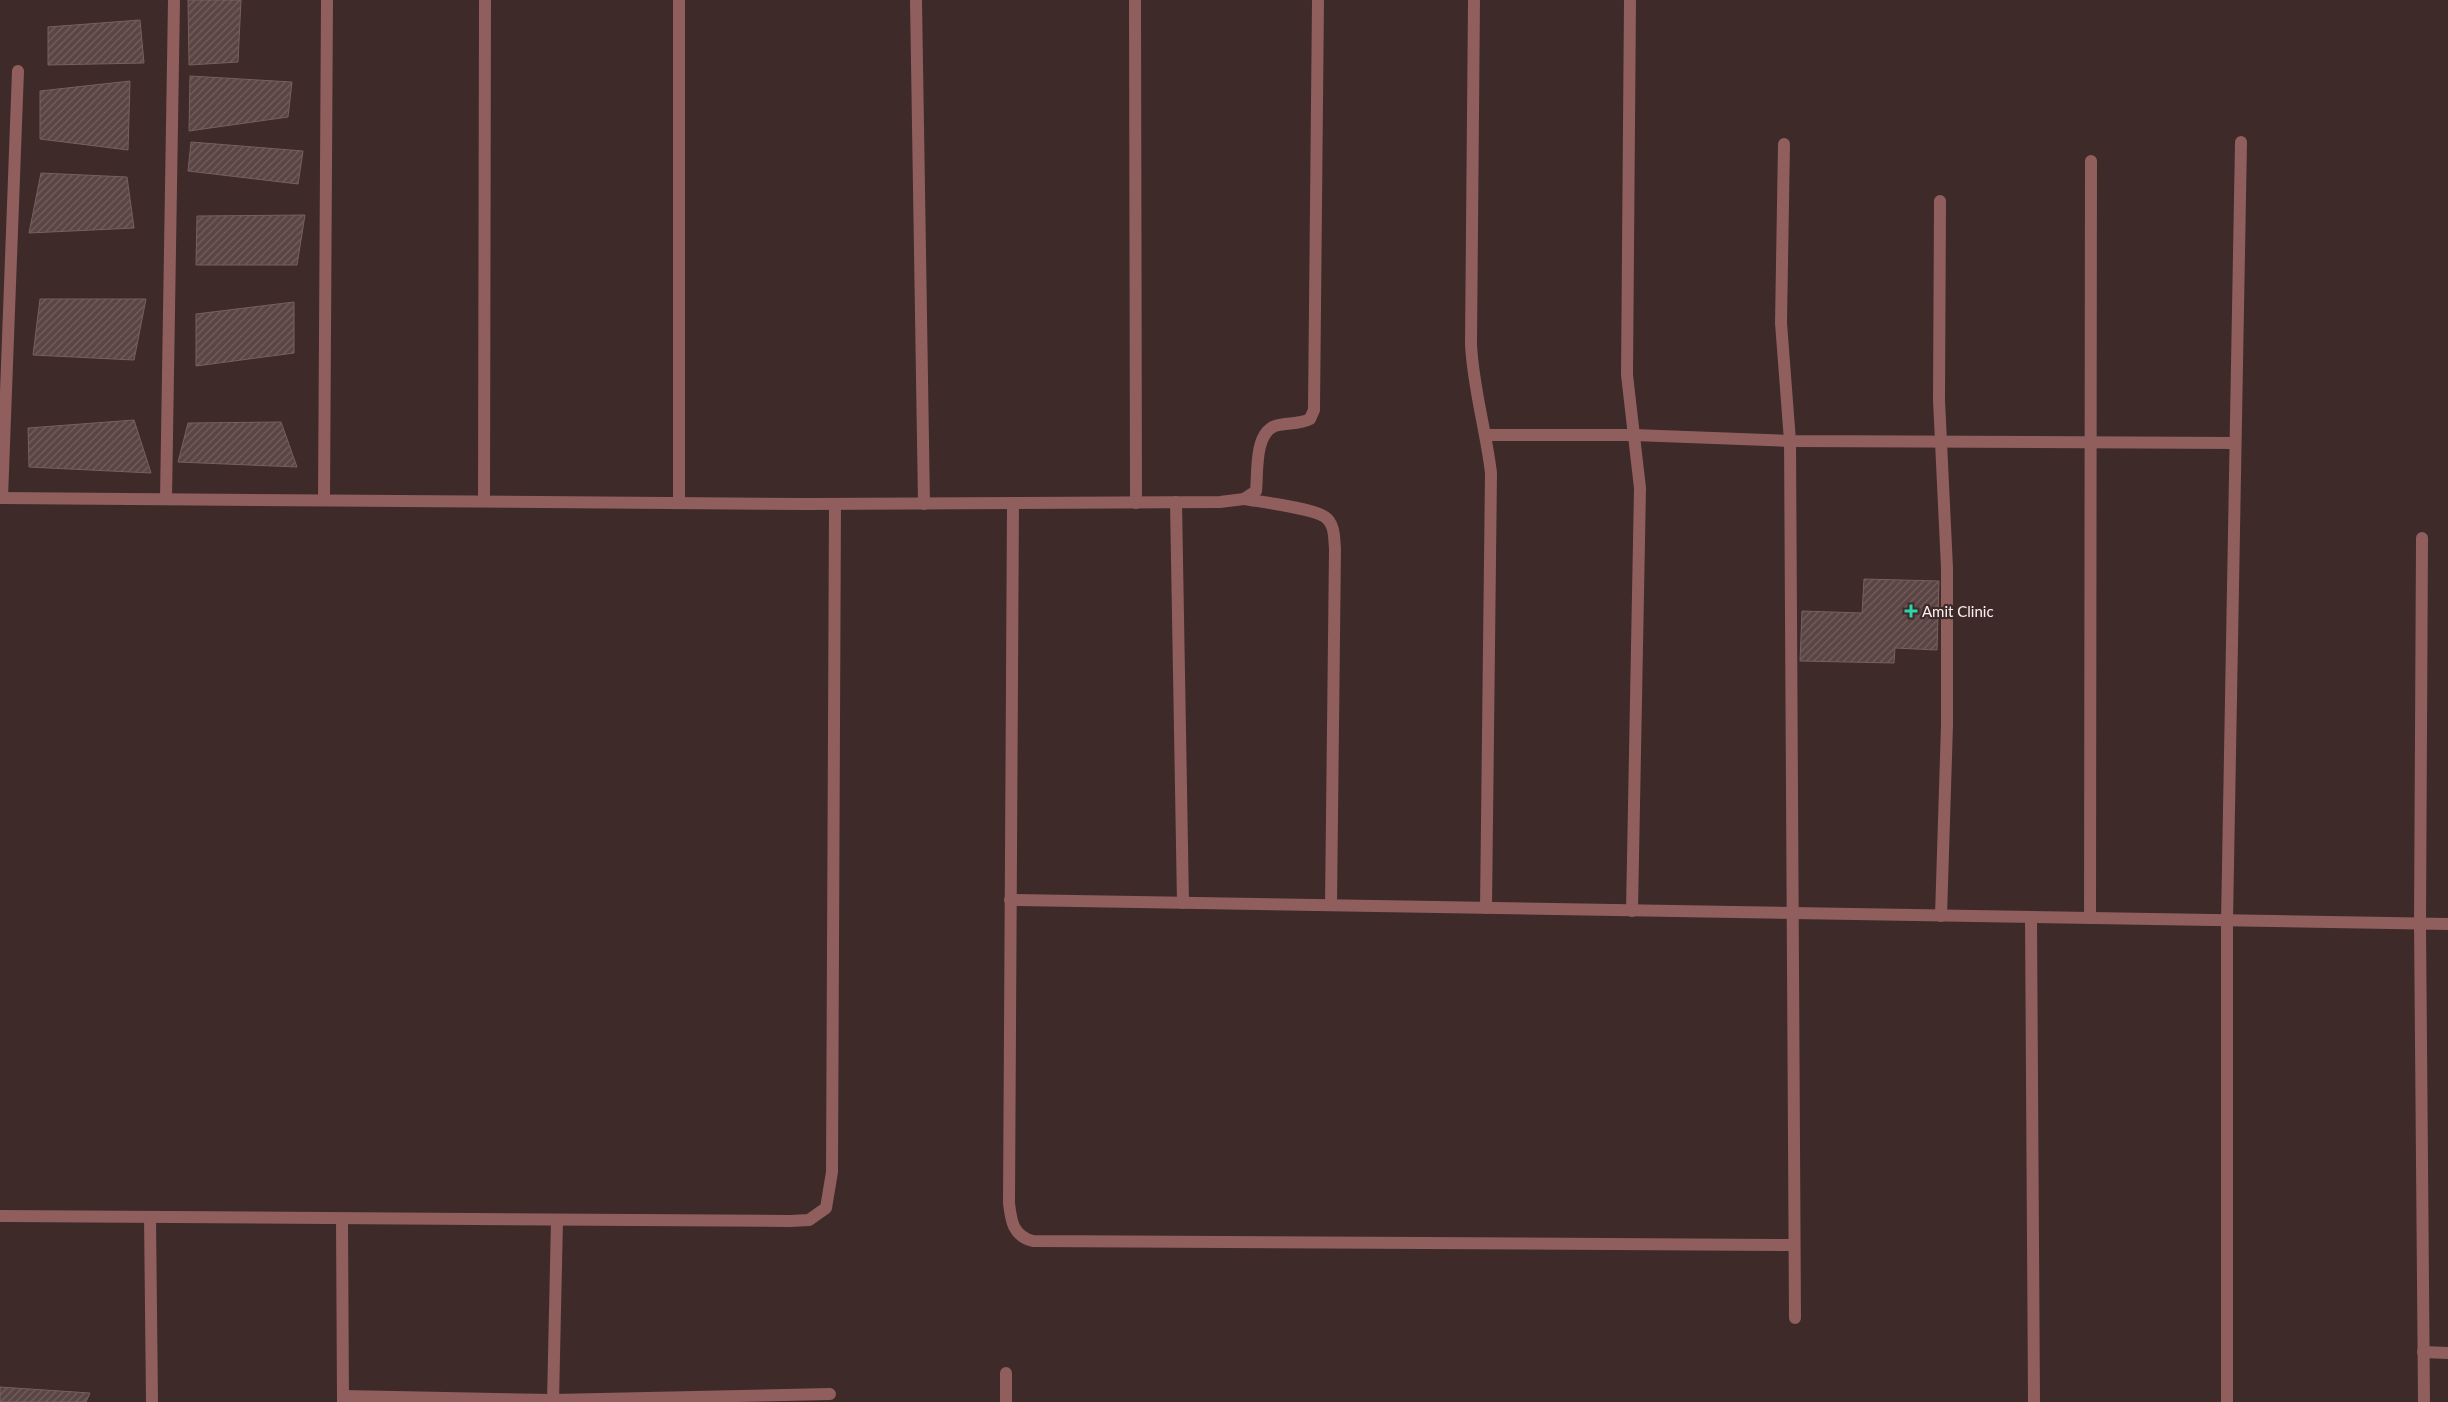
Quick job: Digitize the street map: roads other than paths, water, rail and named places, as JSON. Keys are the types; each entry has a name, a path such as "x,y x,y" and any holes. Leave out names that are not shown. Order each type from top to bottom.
{"street":[{"path":"166,498 174,0"},
{"path":"324,500 326,0"},
{"path":"484,0 484,501"},
{"path":"679,0 679,503"},
{"path":"916,0 924,504"},
{"path":"1135,0 1136,503"},
{"path":"1244,499 1256,491 1261,442 1266,432 1275,426 1304,422 1310,419 1314,410 1318,0"},
{"path":"1474,0 1472,375 1487,435 1491,473 1486,908"},
{"path":"1630,0 1627,375 1638,454 1640,488 1632,911"},
{"path":"18,71 1,498 835,504 1220,502 1244,499 1311,512 1325,517 1333,529 1335,559 1331,905"},
{"path":"2227,1402 2226,921 2241,142"},
{"path":"1784,144 1781,323 1790,441 1795,1318"},
{"path":"2090,918 2091,161"},
{"path":"1940,201 1939,400 1947,568 1947,725 1941,916"},
{"path":"1487,435 1634,435 1790,441 2235,443"},
{"path":"1176,502 1184,903"},
{"path":"1013,503 1009,1203 1012,1223 1024,1239 1033,1241 1794,1245"},
{"path":"0,1216 790,1222 809,1220 826,1208 832,1172 835,504"},
{"path":"2422,538 2420,924 2424,1402"},
{"path":"1010,900 2448,924"},
{"path":"2031,918 2034,1402"},
{"path":"150,1217 152,1402"},
{"path":"342,1219 343,1399 553,1401 830,1394"},
{"path":"553,1401 557,1220"},
{"path":"2423,1352 2448,1352"},
{"path":"1006,1373 1006,1402"}],"place":[{"name":"Amit Clinic","path":"1911,611"}]}
